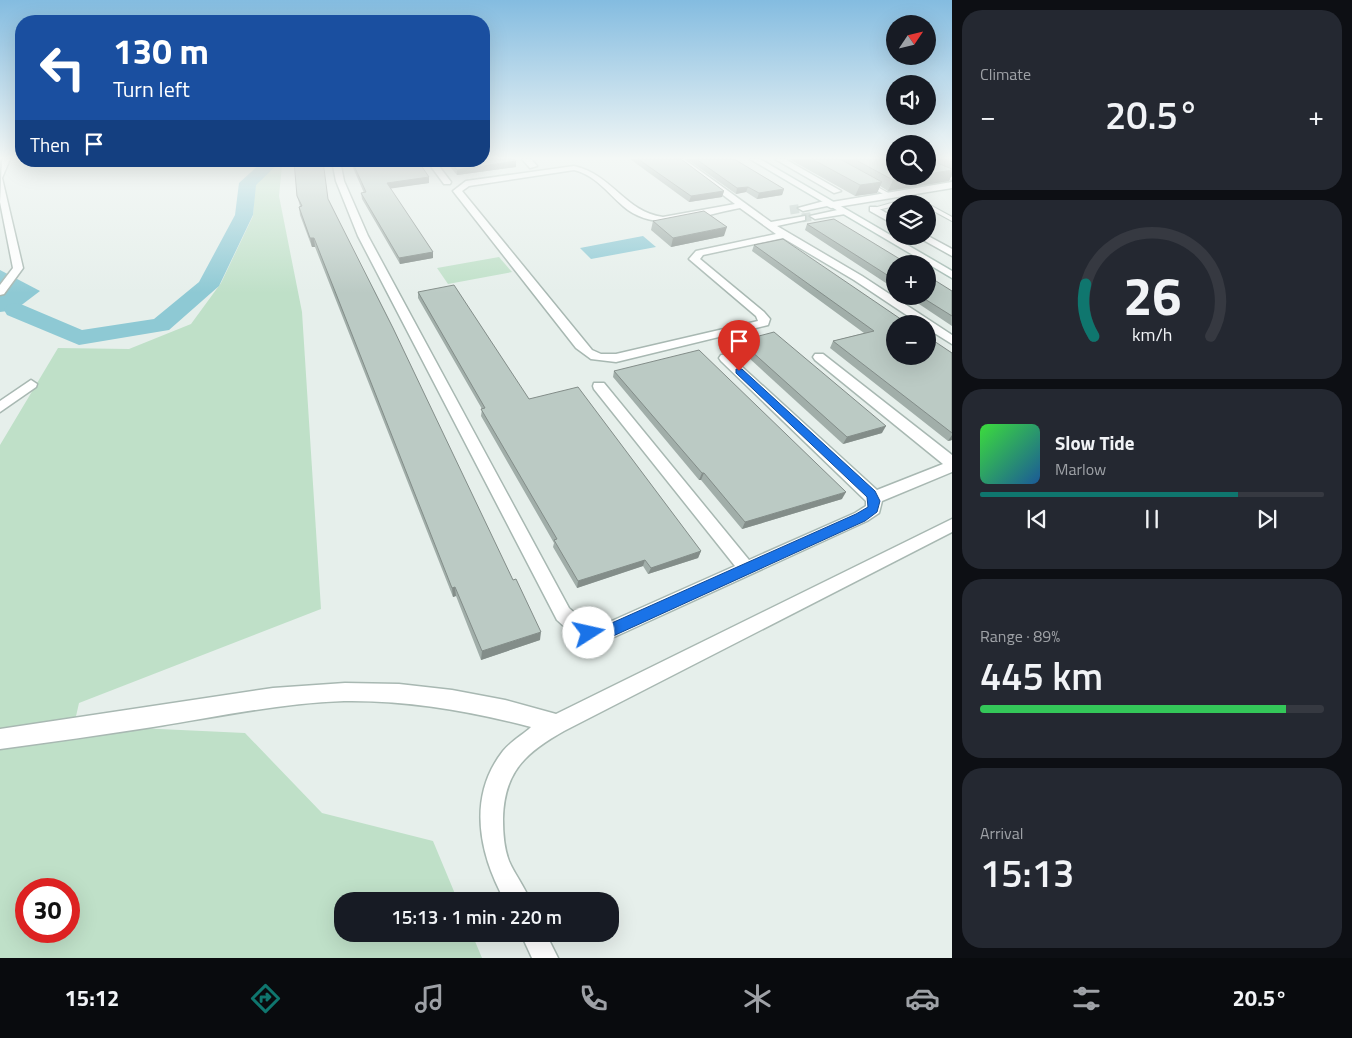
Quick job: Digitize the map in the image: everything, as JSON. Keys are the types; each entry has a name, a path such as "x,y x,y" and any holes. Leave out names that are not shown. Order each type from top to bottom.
{"street":[{"path":"0,292 18,268 5,204"},
{"path":"349,204 363,236 567,619 583,632 606,632 861,517 873,509 874,498"},
{"path":"467,204 580,345 594,357 616,358 761,325 764,321 760,314 694,258 700,253 786,235"},
{"path":"628,204 640,215 651,219 663,220 742,205 769,225 858,278 952,340"},
{"path":"769,225 829,204 952,275"},
{"path":"873,209 886,217"},
{"path":"815,216 842,212"},
{"path":"757,216 773,213"},
{"path":"936,244 952,253"},
{"path":"819,357 952,465 874,498"},
{"path":"725,358 874,498"},
{"path":"0,408 32,384"},
{"path":"599,386 746,568"},
{"path":"514,892 496,854 491,831 492,809 496,789 505,768 518,750 532,738 952,525"},
{"path":"0,739 153,717 263,697 345,692 409,694 469,701 510,709 558,724"},
{"path":"537,942 545,958"}],"lane":[{"path":"873,209 886,206"},
{"path":"936,210 952,219"}],"green space":[{"path":"254,204 281,204 302,312 321,609 79,703 74,725 245,733 322,813 433,841 454,892 334,892 334,942 475,942 482,958 0,958 0,445 58,348 129,349 191,324 221,283 253,216"},
{"path":"499,257 512,272 448,284 437,268"}],"water":[{"path":"643,236 656,247 591,259 580,248"},
{"path":"0,270 40,291 15,310 0,312"}],"building":[{"path":"301,204 330,204 393,328 513,580 516,579 541,632 482,651 455,587 452,588 314,238 310,238 299,207 302,206"},
{"path":"367,204 401,204 433,252 399,258"},
{"path":"704,211 727,227 673,238 653,221"},
{"path":"834,219 893,255 886,255 886,274 807,224"},
{"path":"783,239 895,315 886,315 886,365 936,365 936,342 952,353 952,433 833,341 874,331 754,245"},
{"path":"936,281 952,291 952,316 934,305 936,305"},
{"path":"454,285 529,399 578,387 701,551 651,568 645,560 578,581 554,540 557,539 481,409 485,408 418,292"},
{"path":"774,332 886,426 847,437 740,341"},
{"path":"699,350 846,492 745,522 614,371"}],"waterway":[{"path":"15,310 79,338 161,325 208,286 244,215 245,204"}],"tunnel":[{"path":"790,210 803,208"},
{"path":"802,218 815,216"}],"route":[{"path":"589,633 606,632 861,517 873,509 875,505 871,494 739,371"}]}
